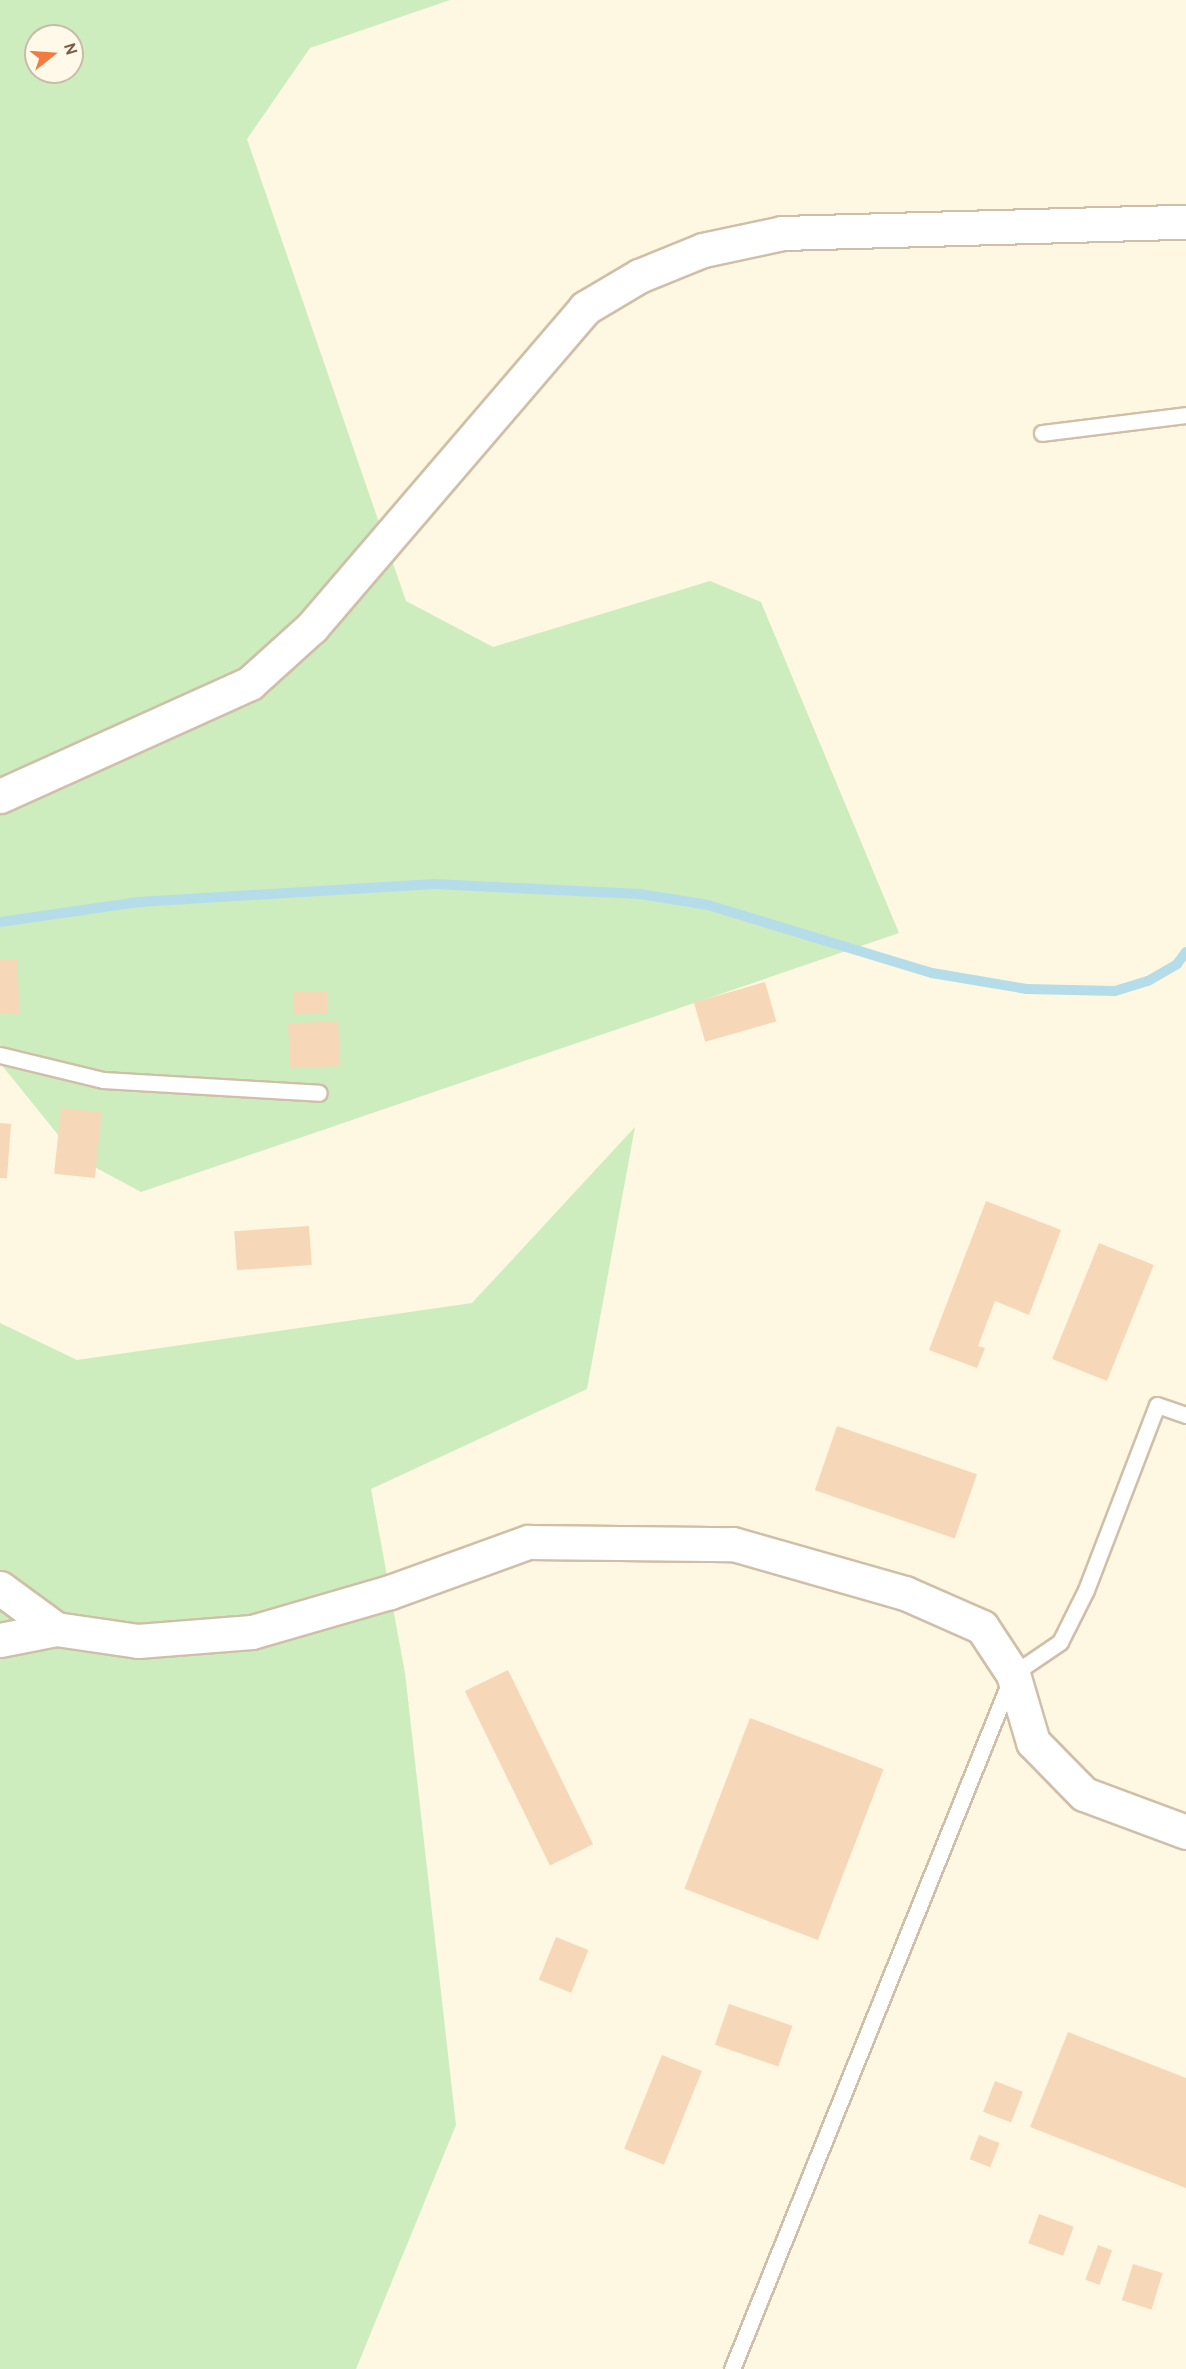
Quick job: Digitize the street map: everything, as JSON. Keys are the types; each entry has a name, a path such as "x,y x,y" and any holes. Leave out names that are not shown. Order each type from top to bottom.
{"street":[{"path":"0,796 249,683 312,627 585,308 639,276 703,250 782,234 1186,222"},
{"path":"0,1640 56,1629 138,1641 252,1632 390,1592 528,1542 721,1543 905,1593 982,1627 1013,1674 1034,1742 1084,1794 1186,1832"},
{"path":"0,1588 56,1629"}],"lane":[{"path":"1042,433 1186,415"},
{"path":"0,1055 103,1080 319,1093"},
{"path":"732,2369 1013,1674 1060,1642 1086,1590 1157,1405 1186,1415"}],"green space":[{"path":"0,0 450,0 310,48 247,139 406,601 493,647 710,581 761,602 899,933 141,1192 76,1157 0,1063"},
{"path":"635,1127 587,1389 371,1489 405,1673 456,2125 356,2369 0,2369 0,1323 77,1360 472,1303"}],"building":[{"path":"0,959 17,960 20,1014 0,1013"},
{"path":"765,982 776,1021 705,1042 694,1002"},
{"path":"293,991 327,991 327,1014 293,1014"},
{"path":"338,1021 340,1066 290,1069 288,1024"},
{"path":"61,1108 102,1112 95,1178 54,1174"},
{"path":"0,1123 11,1124 7,1178 0,1178"},
{"path":"986,1201 1061,1230 1029,1315 995,1301 978,1346 985,1348 977,1368 929,1350"},
{"path":"309,1226 312,1265 237,1270 234,1231"},
{"path":"1099,1243 1154,1265 1107,1381 1052,1359"},
{"path":"837,1426 977,1474 955,1538 815,1490"},
{"path":"508,1670 593,1844 550,1865 465,1691"},
{"path":"750,1718 884,1769 818,1940 684,1889"},
{"path":"556,1937 588,1950 571,1993 539,1980"},
{"path":"729,2004 792,2026 778,2066 715,2045"},
{"path":"1068,2032 1186,2078 1186,2188 1030,2127"},
{"path":"662,2055 702,2071 664,2165 624,2149"},
{"path":"995,2081 1023,2092 1011,2123 983,2112"},
{"path":"979,2135 1000,2143 990,2167 970,2159"},
{"path":"1039,2214 1074,2227 1063,2256 1028,2243"},
{"path":"1098,2245 1112,2250 1099,2285 1085,2280"},
{"path":"1133,2264 1163,2273 1152,2309 1122,2300"}],"waterway":[{"path":"0,922 139,902 434,884 640,894 708,905 932,973 1027,989 1115,991 1148,981 1177,964 1186,952"}]}
